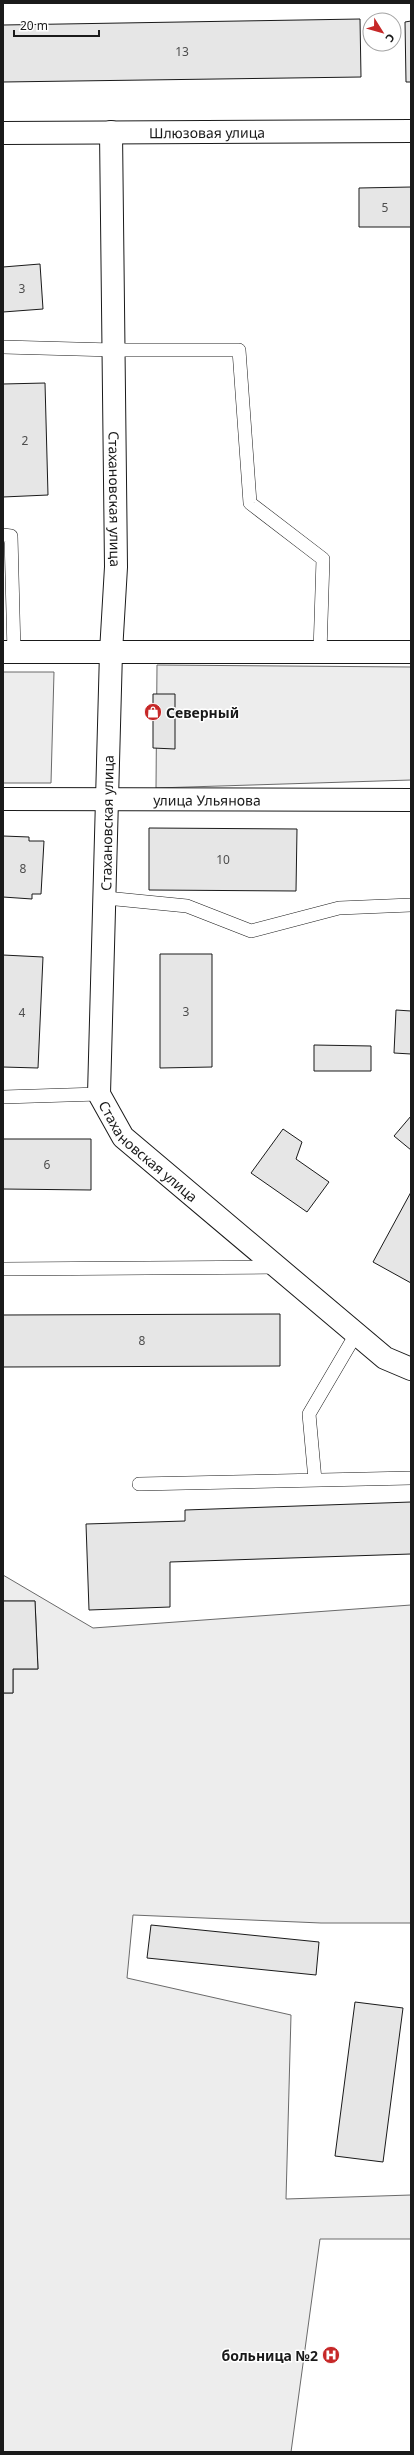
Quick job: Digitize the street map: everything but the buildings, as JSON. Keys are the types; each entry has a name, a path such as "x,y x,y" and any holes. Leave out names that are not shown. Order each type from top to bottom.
{"street":[{"name":"Шлюзовая улица","path":"3,133 411,131"},
{"name":"Стахановская улица","path":"111,132 116,567 111,652 106,898 99,1094 123,1137 385,1358 411,1369"},
{"path":"8,652 411,652"},
{"name":"улица Ульянова","path":"3,799 411,800"}],"lane":[{"path":"3,347 113,350 239,350 250,502 323,559 320,652"},
{"path":"3,535 11,536 8,652"},
{"path":"106,898 187,906 251,931 339,908 411,905"},
{"path":"3,1097 99,1094"},
{"path":"3,1269 277,1267"},
{"path":"315,1480 309,1414 356,1334"},
{"path":"139,1484 411,1478"}],"shaded area":[{"path":"157,665 411,667 411,780 156,788"},
{"path":"3,672 54,672 51,783 3,783"},
{"path":"3,1575 93,1628 411,1605 411,1923 321,1923 133,1915 127,1978 291,2015 286,2199 411,2195 411,2239 320,2239 291,2452 3,2452 3,1693 13,1693 13,1669 38,1669 35,1601 3,1601"}],"place":[{"name":"Северный","path":"153,712"},
{"name":"больница №2","path":"331,2355"}]}
